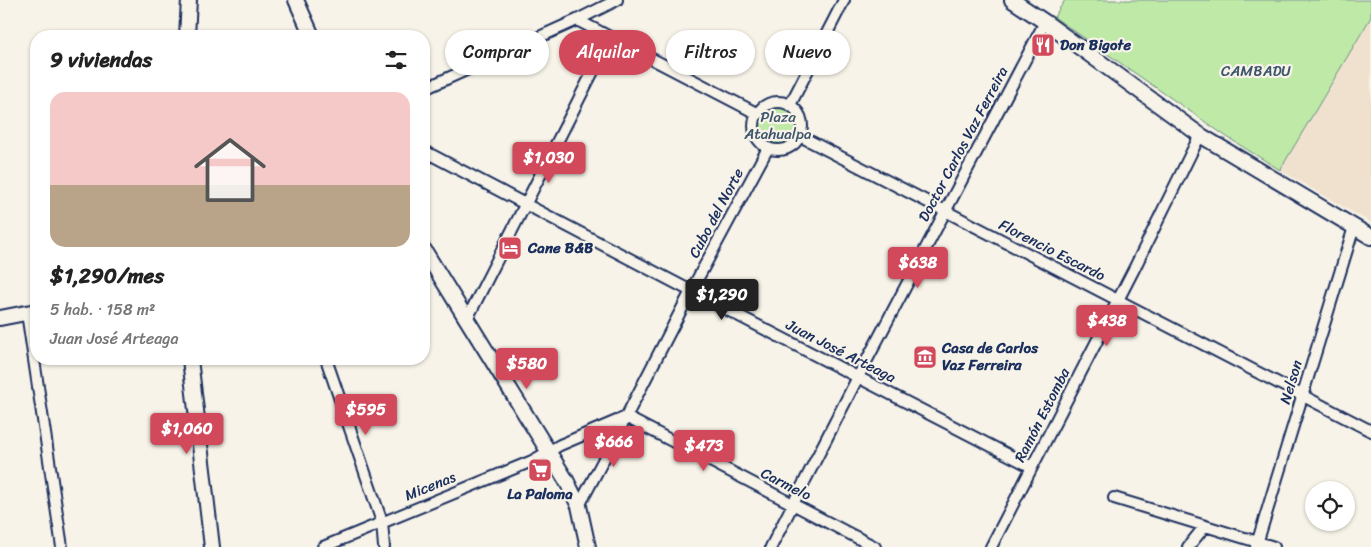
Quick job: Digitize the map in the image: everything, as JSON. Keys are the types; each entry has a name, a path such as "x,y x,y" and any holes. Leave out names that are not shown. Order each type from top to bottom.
{"main road":[{"path":"188,30 189,0"},
{"path":"296,0 309,30"},
{"path":"1012,0 1200,135 1371,237"},
{"path":"430,260 566,480 579,506 588,547"},
{"path":"0,318 30,312"},
{"path":"191,365 212,547"}],"street":[{"path":"430,86 617,0"},
{"path":"790,105 844,0"},
{"path":"577,20 595,30"},
{"name":"Doctor Carlos Vaz Ferreira","path":"771,547 944,211 1044,22"},
{"path":"656,62 758,114"},
{"path":"467,320 591,75"},
{"path":"780,102 790,105 801,118 802,130 800,136 793,145 785,149 768,148 758,139 755,131 755,122 758,114 761,109 770,104 780,102"},
{"name":"Ramón Estomba","path":"991,547 1135,268 1200,135"},
{"name":"Florencio Escardo","path":"800,136 1371,431"},
{"name":"Cubo del Norte","path":"579,506 768,148"},
{"name":"Juan José Arteaga","path":"430,154 1032,467"},
{"name":"Nelson","path":"1257,544 1354,227"},
{"path":"39,365 62,547"},
{"path":"328,365 382,522 384,547"},
{"path":"548,452 626,417"},
{"name":"Carmelo","path":"626,417 875,547"},
{"name":"Micenas","path":"322,547 532,461 548,452"},
{"path":"1114,498 1257,544 1274,547"},
{"path":"1188,547 1205,526"}],"shaded area":[{"path":"1371,17 1371,223 1280,170"}],"green space":[{"name":"CAMBADU","path":"1065,0 1371,0 1371,17 1280,170 1227,137 1054,17"},
{"name":"Plaza Atahualpa","path":"778,105 792,111 798,125 792,139 778,145 764,139 758,125 764,111"}],"place":[{"name":"Don Bigote","path":"1043,45"},
{"name":"Cane B&B","path":"510,248"},
{"name":"Casa de Carlos Vaz Ferreira","path":"925,357"},
{"name":"La Paloma","path":"540,470"}]}
